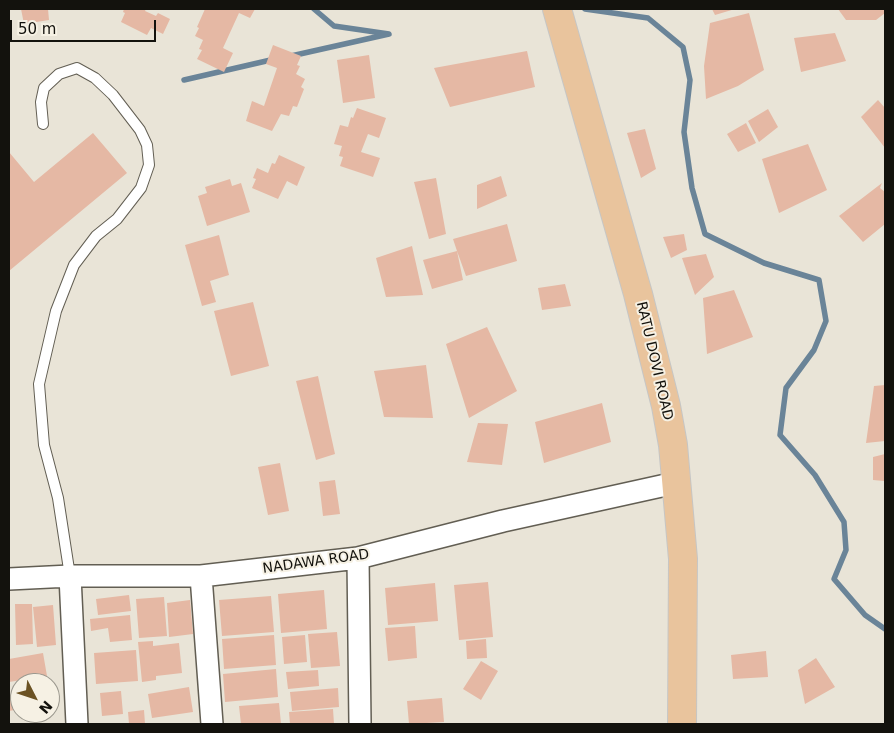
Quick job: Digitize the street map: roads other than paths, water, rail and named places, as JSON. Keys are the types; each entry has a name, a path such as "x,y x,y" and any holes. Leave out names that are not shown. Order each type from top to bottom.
{"main road":[{"name":"RATU DOVI ROAD","path":"557,9 638,294 673,445 683,559 682,724"}],"street":[{"name":"NADAWA ROAD","path":"9,579 70,576 202,576 358,558 503,521 676,483"},
{"path":"358,558 360,724"},
{"path":"70,576 78,724"},
{"path":"202,576 212,724"}],"lane":[{"path":"43,124 41,102 44,88 59,74 77,68 95,78 113,95 140,130 147,145 149,165 141,188 117,219 96,236 74,264 56,311 40,384 44,445 58,498 70,576"}],"waterway":[{"path":"291,56 389,34 334,26 314,9"},
{"path":"585,9 648,18 683,47 690,80 684,132 692,188 705,234 764,263 819,280 826,321 814,350 786,388 780,435 815,475 844,522 846,550 834,579 865,615 885,629"},
{"path":"184,80 275,59"}]}
